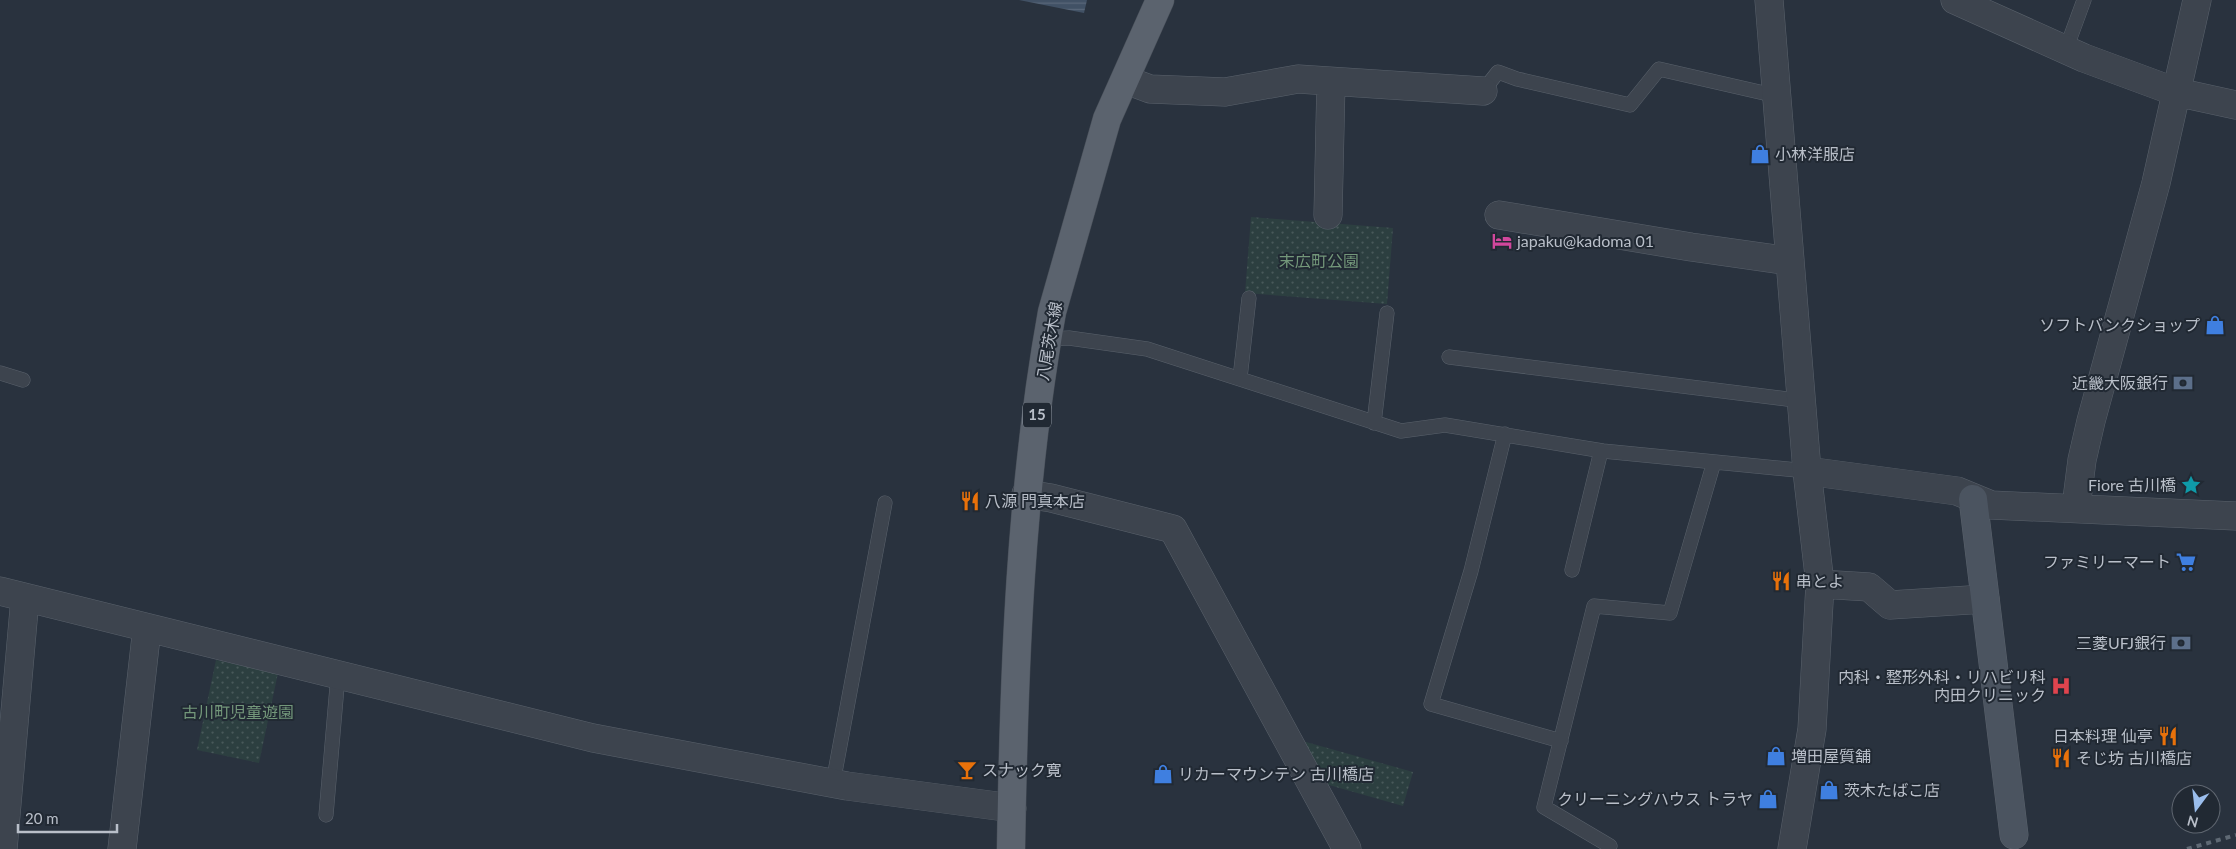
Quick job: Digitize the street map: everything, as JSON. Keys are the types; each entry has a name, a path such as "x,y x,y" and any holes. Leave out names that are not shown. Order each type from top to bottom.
{"main road":[{"name":"八尾茨木線","path":"1011,849 1016,674 1026,494 1047,339 1052,312 1107,119 1160,0"}],"street":[{"path":"1955,0 2066,50 2176,92 2236,105"},
{"path":"2076,507 2082,460 2091,421 2156,183 2197,0"},
{"path":"1763,1 1777,96 1789,260 1803,400 1807,471 1820,584 1812,729 1792,849"},
{"path":"1126,80 1150,89 1225,92 1298,79 1484,91"},
{"path":"1328,215 1331,82"},
{"path":"1499,215 1691,247 1789,260"},
{"path":"1807,471 1957,492 1991,504 2232,516"},
{"path":"1026,494 1051,498 1173,529 1347,849"},
{"path":"1973,499 2014,835"},
{"path":"1820,584 1869,587 1890,605 1985,599"},
{"path":"3,849 12,594 593,738 832,784 1012,808"},
{"path":"122,849 147,628"}],"lane":[{"path":"2066,50 2084,0"},
{"path":"1484,91 1498,72 1517,79 1630,105 1659,69 1777,96"},
{"path":"1240,378 1250,298"},
{"path":"1374,423 1387,312"},
{"path":"1047,339 1069,338 1147,349 1401,432 1445,425 1601,451 1807,471"},
{"path":"1449,356 1803,400"},
{"path":"0,373 23,380"},
{"path":"1505,434 1471,571 1431,704 1561,741"},
{"path":"1572,570 1601,451"},
{"path":"1610,846 1544,807 1594,606 1670,613 1714,462"},
{"path":"832,784 886,503"},
{"path":"326,815 338,675"}],"green space":[{"name":"末広町公園","path":"1251,217 1393,228 1387,304 1245,293"},
{"name":"古川町児童遊園","path":"216,660 278,673 259,763 197,750"},
{"path":"1299,740 1413,772 1403,806 1322,783"}],"water":[{"path":"1019,0 1087,0 1084,13"}],"railway":[{"path":"2187,849 2236,835"}],"place":[{"name":"小林洋服店","path":"1760,154"},
{"name":"japaku@kadoma 01","path":"1502,241"},
{"name":"ソフトバンクショップ","path":"2215,325"},
{"name":"近畿大阪銀行","path":"2183,383"},
{"name":"Fiore 古川橋","path":"2191,485"},
{"name":"八源 門真本店","path":"970,501"},
{"name":"ファミリーマート","path":"2186,562"},
{"name":"串とよ","path":"1781,581"},
{"name":"三菱UFJ銀行","path":"2181,643"},
{"name":"内科・整形外科・リハビリ科 内田クリニック","path":"2061,686"},
{"name":"日本料理 仙亭","path":"2168,736"},
{"name":"増田屋質舗","path":"1776,756"},
{"name":"そじ坊 古川橋店","path":"2061,758"},
{"name":"スナック寛","path":"967,770"},
{"name":"リカーマウンテン 古川橋店","path":"1163,774"},
{"name":"茨木たばこ店","path":"1829,790"},
{"name":"クリーニングハウス トラヤ","path":"1768,799"}]}
